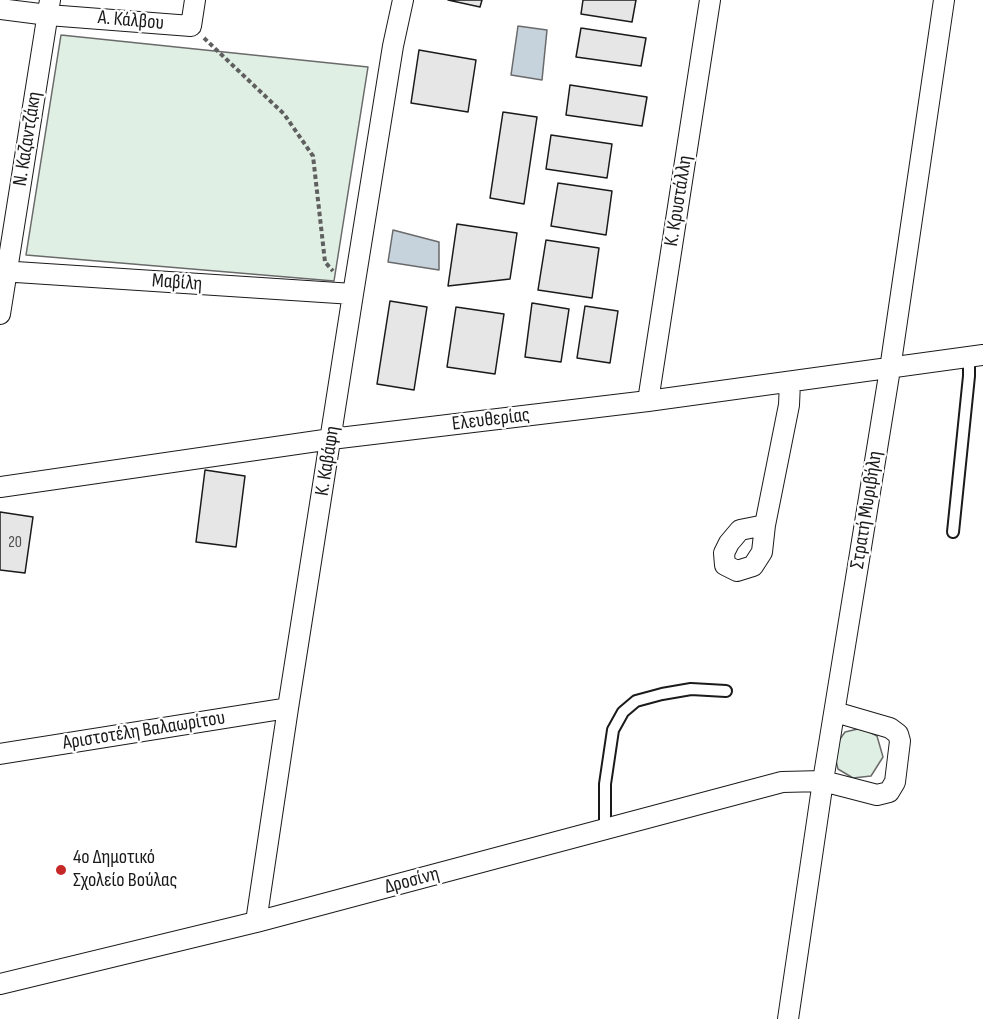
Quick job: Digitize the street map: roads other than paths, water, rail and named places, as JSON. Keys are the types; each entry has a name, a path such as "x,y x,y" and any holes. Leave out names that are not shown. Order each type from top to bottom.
{"street":[{"name":"A. Κάλβου","path":"0,9 49,7 191,26 195,0"},
{"name":"Κ. Καβάφη","path":"256,922 393,46 404,0"},
{"name":"Κ. Κρυστάλλη","path":"648,401 710,0"},
{"name":"Στρατή Μυριβήλη","path":"788,1019 823,781 890,369 944,0"},
{"name":"Ν. Καζαντζάκη","path":"0,314 4,271 49,7"},
{"name":"Μαβίλη","path":"4,271 354,294"},
{"name":"Ελευθερίας","path":"0,488 331,440 648,401 976,356"},
{"path":"765,525 789,405 790,382"},
{"name":"Αριστοτέλη Βαλαωρίτου","path":"0,754 288,708"},
{"name":"Δροσίνη","path":"0,984 256,922 782,782 823,781 877,795 889,792 895,782 900,741 898,734 890,728 835,712"}],"lane":[{"path":"953,532 969,376 976,356"},
{"path":"605,829 605,784 613,730 623,712 636,701 662,694 691,689 726,691"}],"place":[{"name":"4ο Δημοτικό Σχολείο Βούλας","path":"61,870"}]}
